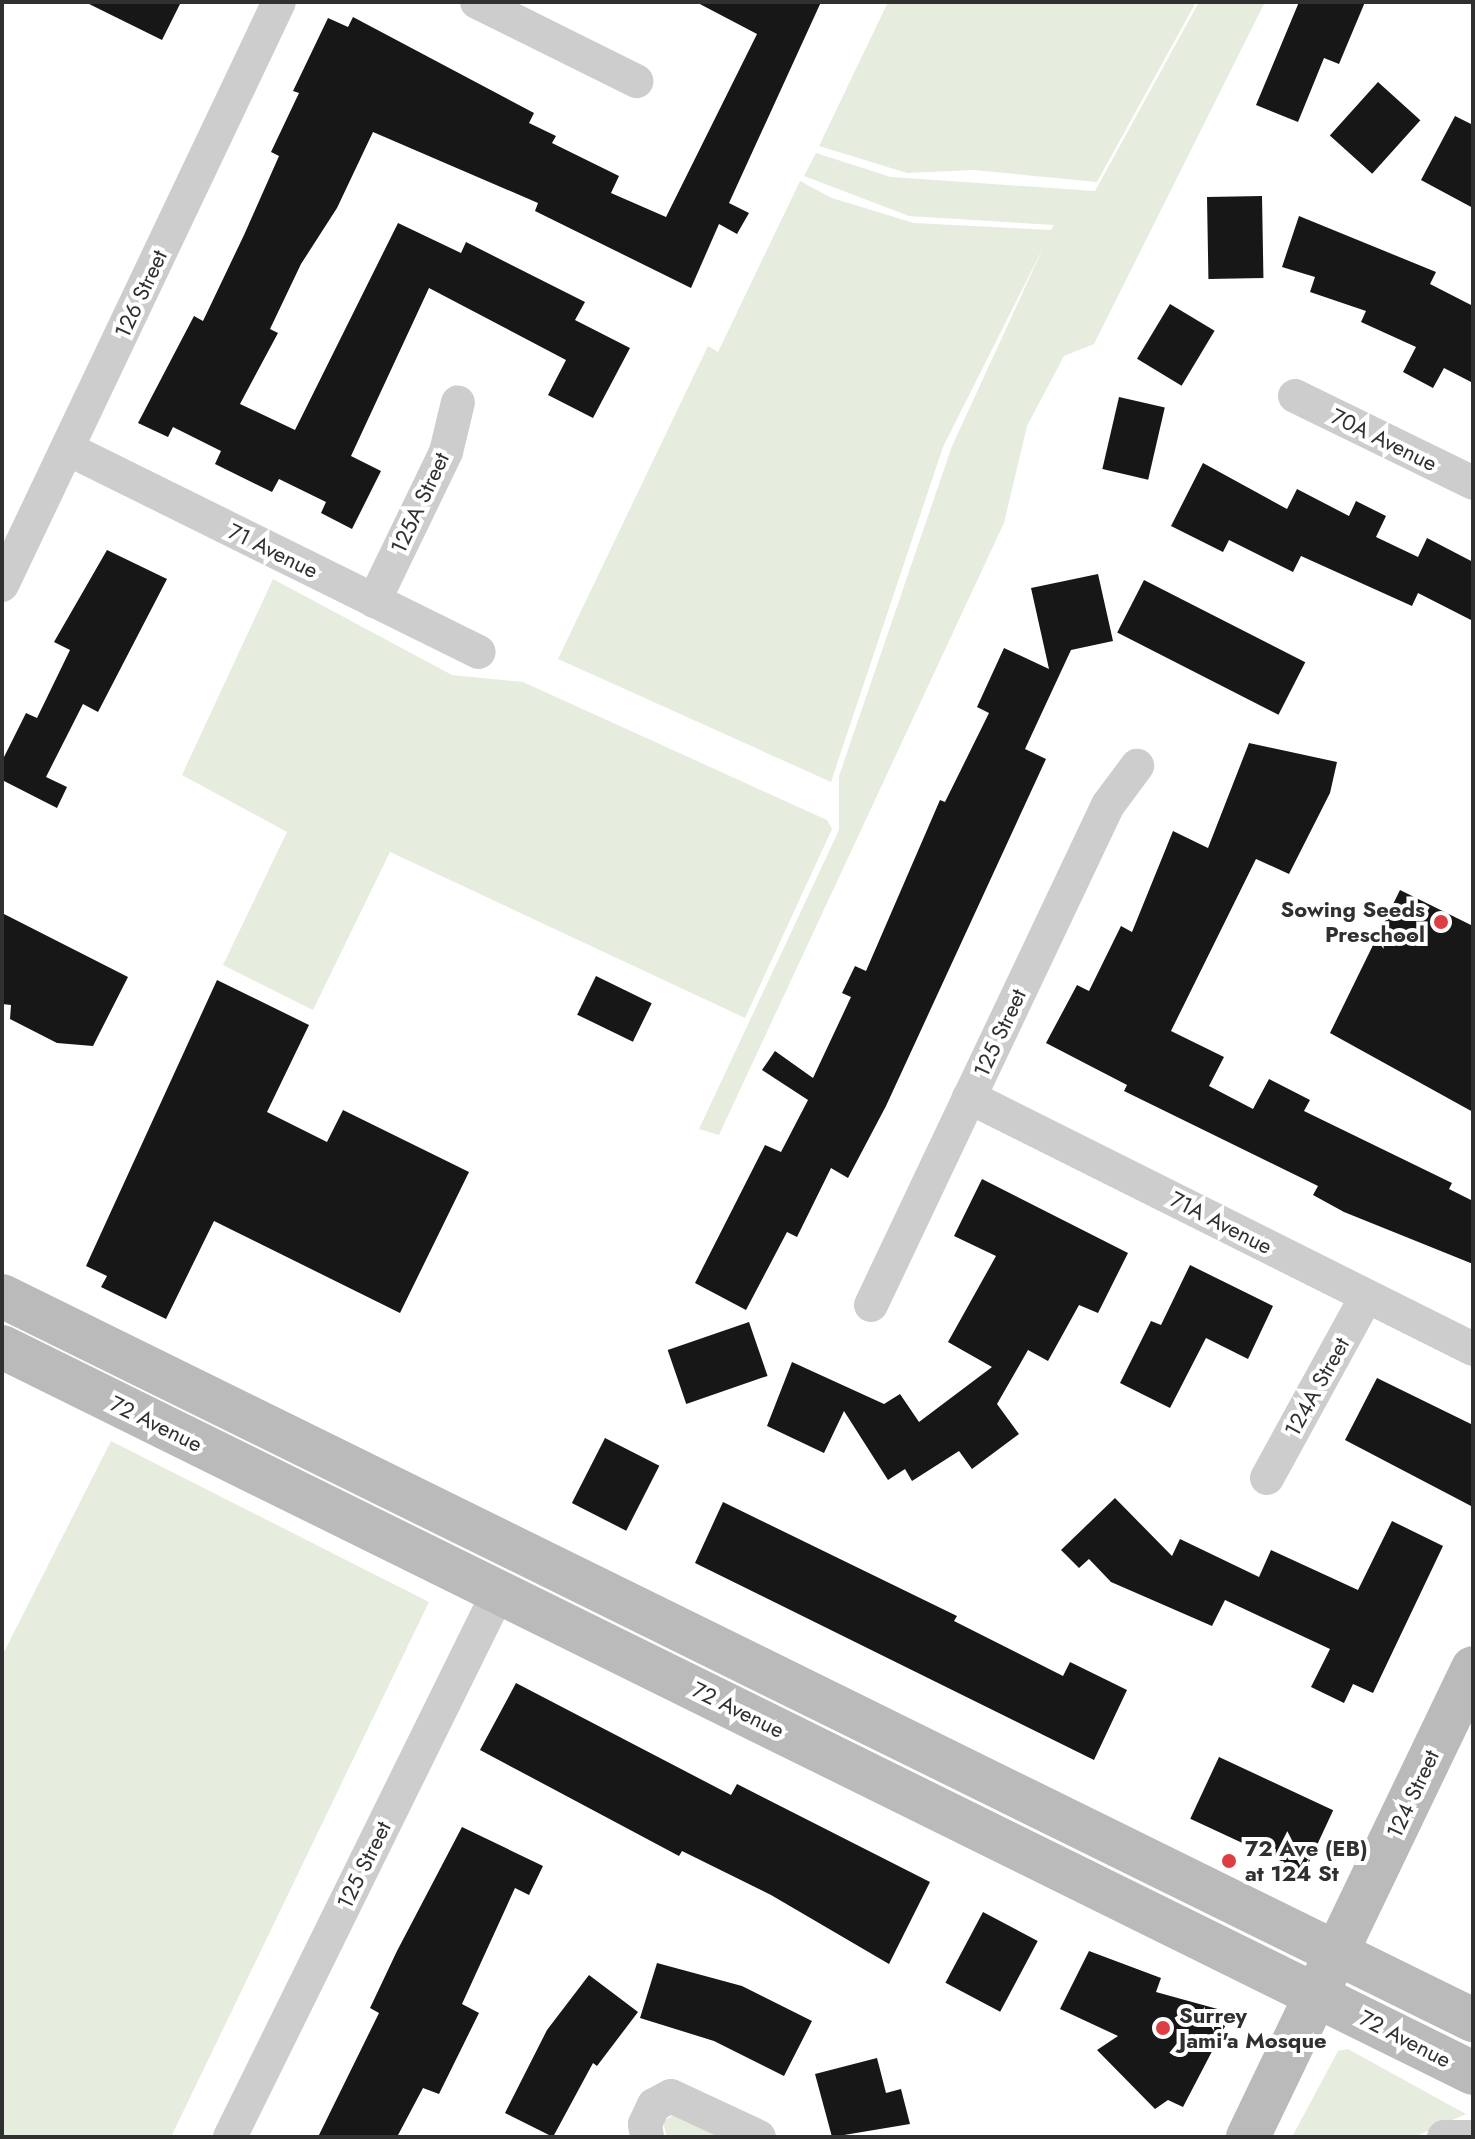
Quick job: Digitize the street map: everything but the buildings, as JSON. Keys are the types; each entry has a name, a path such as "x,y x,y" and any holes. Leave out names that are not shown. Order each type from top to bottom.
{"main road":[{"path":"2,1296 1473,2020"},
{"name":"72 Avenue","path":"2,1347 1473,2073"},
{"name":"124 Street","path":"1248,2137 1473,1668"}],"street":[{"name":"126 Street","path":"2,585 279,2"},
{"path":"477,2 636,81"},
{"name":"70A Avenue","path":"1295,396 1473,483"},
{"name":"125A Street","path":"374,601 446,452 458,402"},
{"name":"71 Avenue","path":"68,449 479,652"},
{"name":"125 Street","path":"871,1305 1108,805 1137,766"},
{"name":"71A Avenue","path":"969,1097 1473,1349"},
{"name":"124A Street","path":"1267,1478 1366,1297"},
{"name":"125 Street","path":"230,2137 498,1593"},
{"path":"647,2137 645,2124 654,2105 671,2096 759,2137"},
{"path":"1444,2137 1470,2137"}],"shaded area":[{"path":"888,2 1196,2 1097,182 973,170 907,173 819,146"},
{"path":"1199,2 1265,2 1094,344 1064,356 1027,426 1004,523 719,1135 699,1129 839,830 839,776 952,446 1045,244 943,447 831,782 558,659 708,346 718,352 800,181 832,198 914,223 1051,230 1054,225 909,216 804,176 816,153 891,177 1095,191"},
{"path":"273,579 452,675 523,682 827,820 832,829 745,1018 390,852 313,1010 223,965 287,832 182,775"},
{"path":"111,1441 429,1602 171,2137 2,2137 2,1656"},
{"path":"1348,2049 1466,2114 1414,2137 1292,2137 1338,2051"},
{"path":"673,2115 722,2137 667,2137 663,2122"}],"place":[{"name":"Sowing Seeds Preschool","path":"1441,922"},
{"name":"72 Ave (EB) at 124 St","path":"1229,1861"},
{"name":"Surrey Jami'a Mosque","path":"1163,2028"}]}
